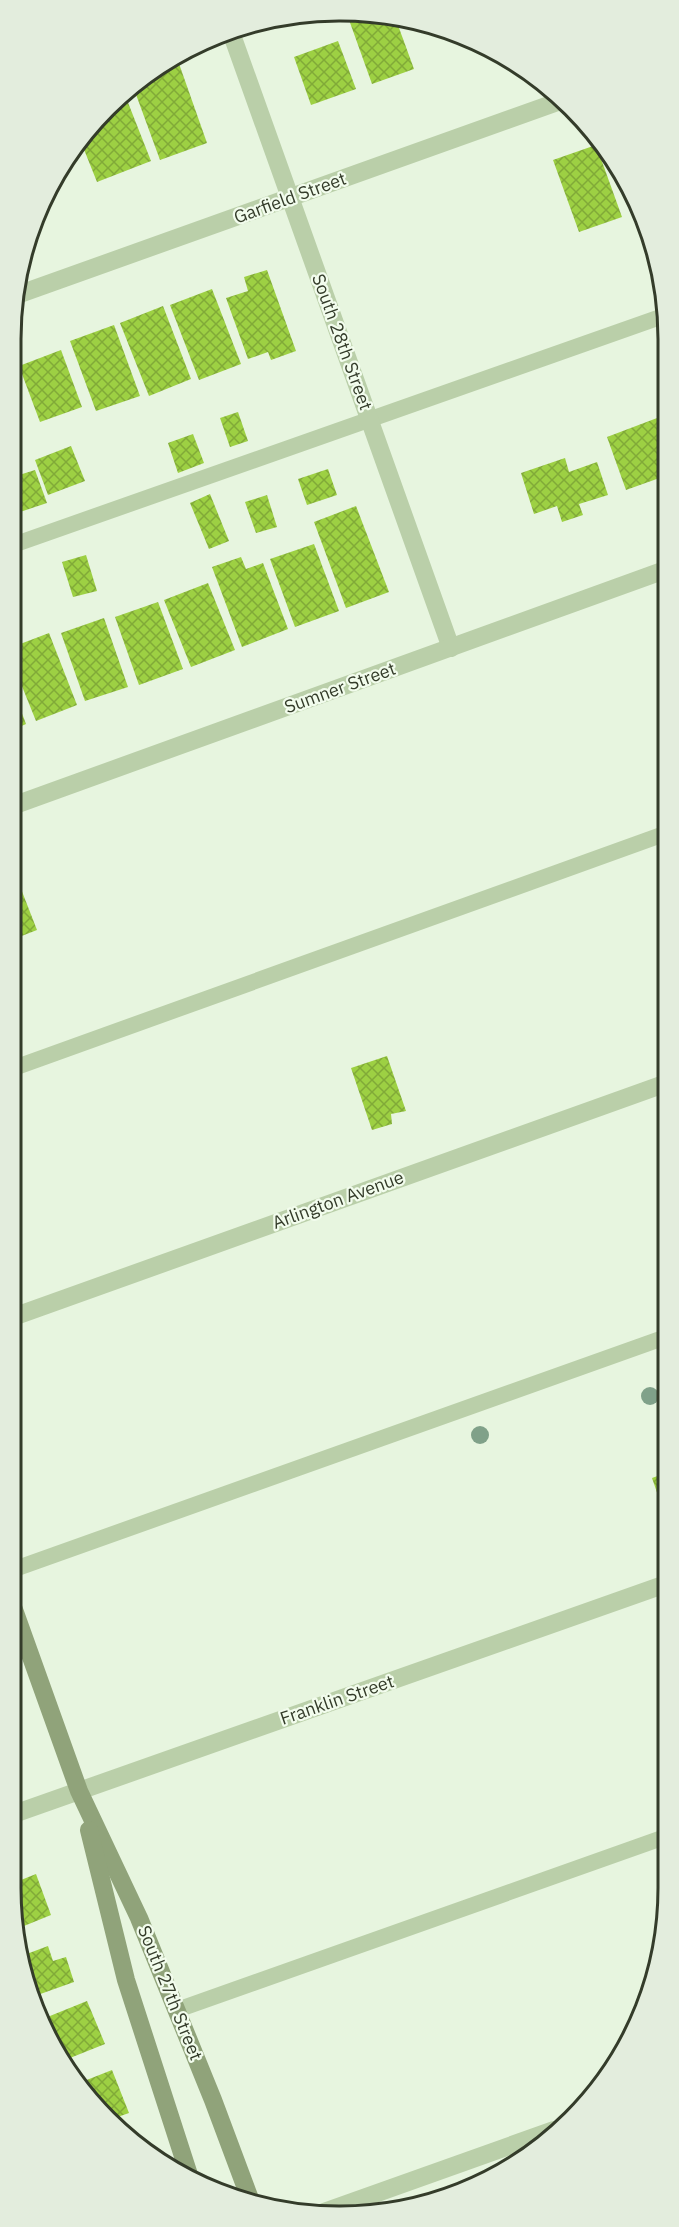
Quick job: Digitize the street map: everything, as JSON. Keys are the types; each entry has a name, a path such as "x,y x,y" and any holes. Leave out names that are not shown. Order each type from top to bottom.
{"main road":[{"name":"South 27th Street","path":"21,1629 80,1791 139,1918 213,2100 247,2192"},
{"name":"South 27th Street","path":"80,1791 126,1980 186,2166"}],"street":[{"name":"South 28th Street","path":"234,39 452,648"},
{"name":"Garfield Street","path":"25,292 554,103"},
{"name":"Sumner Street","path":"21,803 658,573"},
{"name":"Arlington Avenue","path":"21,1314 658,1086"},
{"name":"Franklin Street","path":"21,1812 658,1588"},
{"path":"341,2206 539,2135"}],"lane":[{"path":"21,542 657,318"},
{"path":"21,1065 658,836"},
{"path":"21,1567 658,1340"},
{"path":"177,2010 658,1839"}],"building":[{"path":"350,21 398,26 414,69 372,84"},
{"path":"338,41 356,89 311,105 294,57"},
{"path":"179,64 207,143 160,160 136,95"},
{"path":"128,101 151,161 97,182 84,150 100,129"},
{"path":"592,146 601,159 622,217 579,232 553,160"},
{"path":"267,270 296,351 271,360 268,352 248,359 226,298 248,291 244,277"},
{"path":"212,289 241,364 199,380 170,305"},
{"path":"163,306 191,379 149,396 120,323"},
{"path":"114,325 140,396 96,411 70,341"},
{"path":"61,350 82,407 40,422 21,371 21,365"},
{"path":"238,412 248,441 230,447 220,418"},
{"path":"658,418 658,479 626,490 607,437"},
{"path":"193,434 204,463 178,473 168,443"},
{"path":"71,446 85,481 48,495 35,460"},
{"path":"565,458 569,472 597,462 608,495 579,504 583,515 562,522 557,506 534,514 521,473"},
{"path":"328,469 337,495 307,505 298,479"},
{"path":"35,470 47,503 21,512 21,474"},
{"path":"210,494 229,541 209,549 190,503"},
{"path":"267,495 277,527 256,533 245,502"},
{"path":"356,506 389,592 346,608 314,522"},
{"path":"314,544 339,611 295,627 270,559"},
{"path":"86,555 97,591 73,597 62,562"},
{"path":"241,557 246,569 263,563 288,629 242,647 212,567"},
{"path":"208,583 235,650 191,667 164,600"},
{"path":"158,602 183,669 139,685 115,617"},
{"path":"104,618 128,687 85,701 61,633"},
{"path":"49,633 77,705 36,721 21,684 21,644"},
{"path":"21,711 26,724 21,726"},
{"path":"21,889 37,930 21,936"},
{"path":"387,1056 406,1111 391,1114 392,1124 372,1130 351,1068"},
{"path":"658,1476 658,1495 652,1478"},
{"path":"36,1874 51,1915 24,1926 22,1908 21,1880"},
{"path":"48,1946 53,1961 66,1957 74,1982 40,1994 28,1954"},
{"path":"87,2001 105,2044 71,2058 49,2017"},
{"path":"112,2070 129,2113 118,2117 86,2080"}]}
